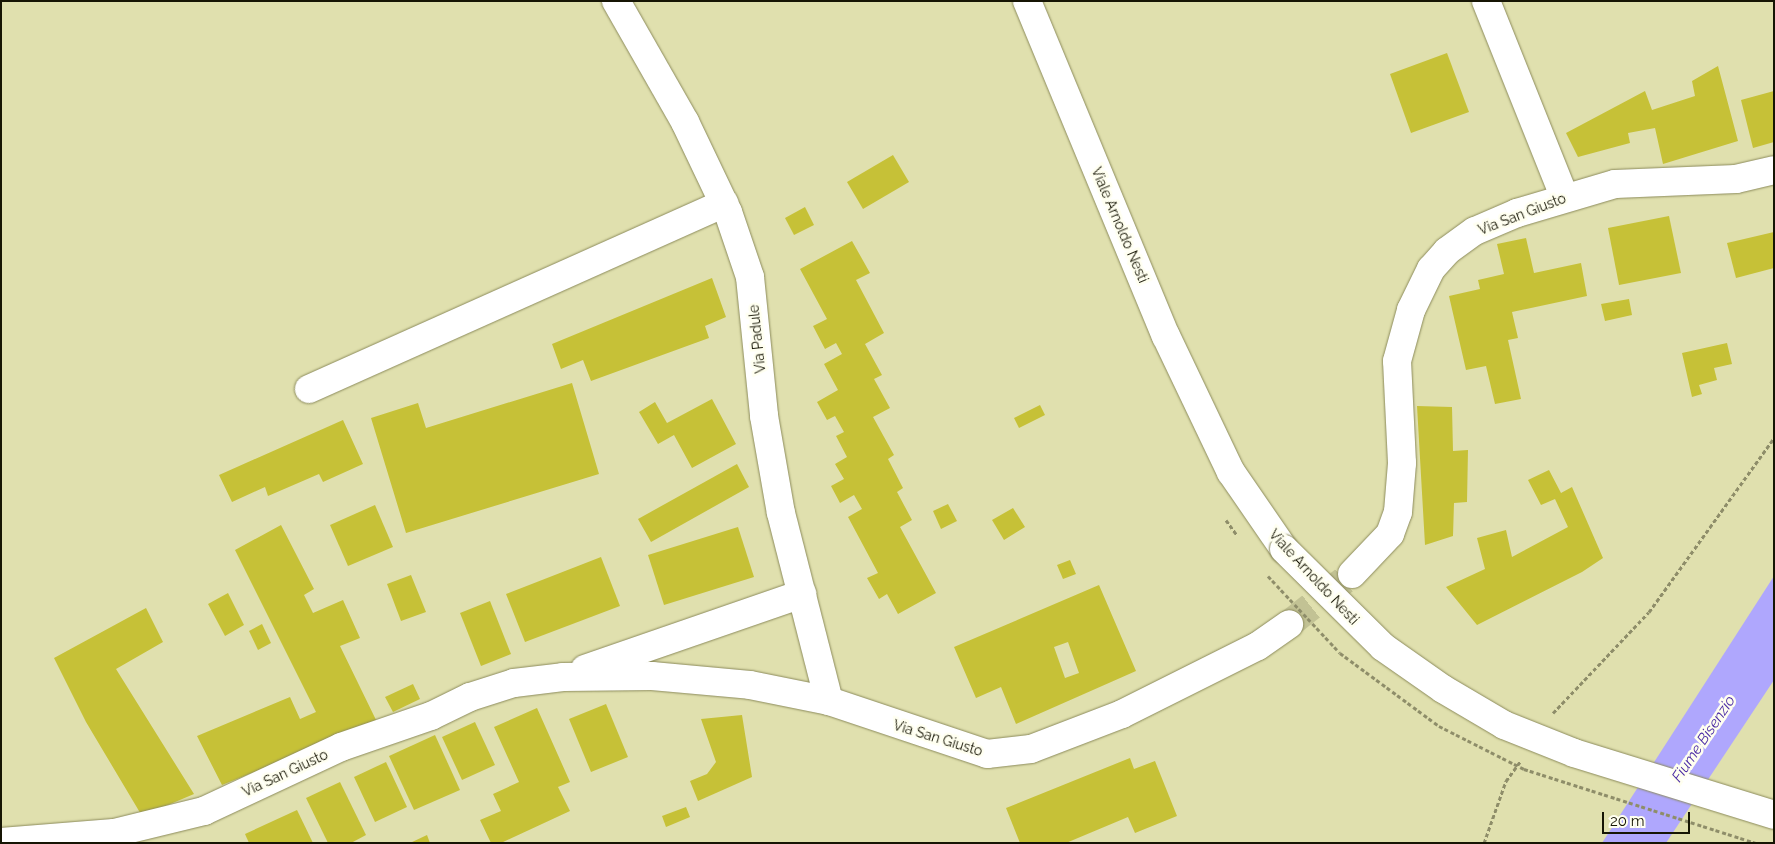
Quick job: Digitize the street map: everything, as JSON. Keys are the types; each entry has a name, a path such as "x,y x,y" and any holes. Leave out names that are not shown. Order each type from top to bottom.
{"street":[{"name":"Via Padule","path":"616,1 685,122 724,203 750,277 764,416 781,513 829,701"},
{"name":"Viale Arnoldo Nesti","path":"1027,1 1166,336 1231,472 1284,549 1383,647 1481,712 1574,754 1774,815"},
{"path":"1486,1 1564,196"},
{"name":"Via San Giusto","path":"1352,574 1390,534 1398,512 1402,462 1396,361 1410,310 1431,270 1447,251 1475,231 1564,196 1614,184 1736,179 1774,170"},
{"path":"309,389 724,203"},
{"name":"Via San Giusto","path":"562,677 802,594"},
{"name":"Via San Giusto","path":"1,842 114,833 204,811 341,747 431,716 470,697 514,683 562,677 662,677 750,685 829,701 987,754 1031,749 1122,714 1258,646 1290,624"}],"path":[{"path":"1548,721 1649,612 1774,438"},
{"path":"1484,843 1506,781 1522,759"}],"water":[{"name":"Fiume Bisenzio","path":"1774,576 1774,680 1666,843 1602,843"}],"building":[{"path":"1447,53 1469,112 1411,133 1390,74"},
{"path":"1718,66 1738,141 1663,164 1655,128 1628,133 1630,143 1578,157 1566,133 1645,91 1652,110 1695,96 1692,81"},
{"path":"1774,91 1774,142 1753,148 1741,100"},
{"path":"893,155 909,182 863,209 847,182"},
{"path":"805,207 814,225 794,235 785,218"},
{"path":"1669,216 1681,273 1619,285 1608,228"},
{"path":"1774,232 1774,268 1736,278 1727,243"},
{"path":"1526,238 1534,273 1581,263 1587,296 1512,312 1518,338 1508,340 1521,399 1495,404 1486,366 1466,370 1449,296 1480,289 1478,280 1504,274 1497,244"},
{"path":"852,241 870,273 856,280 884,333 865,344 882,375 874,379 890,408 873,417 894,455 888,459 903,488 897,492 912,520 900,527 936,593 898,614 887,594 879,599 867,578 878,573 848,517 862,509 854,495 840,503 831,486 844,479 835,464 847,457 836,436 844,432 835,416 827,420 817,402 838,390 824,364 842,354 836,343 825,349 813,326 827,319 800,269"},
{"path":"712,278 726,317 705,326 709,338 591,381 583,360 561,369 552,344"},
{"path":"1629,299 1632,315 1605,321 1601,304"},
{"path":"1727,343 1732,364 1714,368 1717,380 1699,385 1702,394 1692,397 1682,353"},
{"path":"572,383 599,474 406,533 371,418 418,403 426,428"},
{"path":"712,399 736,444 692,468 674,435 658,444 639,412 655,402 667,423"},
{"path":"1040,405 1045,415 1019,428 1014,418"},
{"path":"1417,406 1452,407 1453,451 1468,450 1467,502 1454,503 1453,536 1425,545"},
{"path":"343,420 363,464 323,482 319,474 268,496 265,487 232,502 219,475"},
{"path":"737,464 749,487 651,542 638,519"},
{"path":"1549,470 1561,493 1572,487 1603,558 1582,572 1477,625 1446,587 1485,569 1477,538 1506,530 1512,557 1568,527 1555,499 1541,505 1528,480"},
{"path":"948,504 957,521 941,529 933,511"},
{"path":"375,505 393,547 348,566 330,525"},
{"path":"1013,508 1025,527 1004,540 992,520"},
{"path":"281,525 314,589 304,595 313,613 343,600 360,638 340,646 377,722 222,785 197,736 290,697 300,719 316,712 235,550"},
{"path":"738,527 754,577 664,605 648,555"},
{"path":"601,557 620,606 525,642 506,594"},
{"path":"1070,560 1076,574 1063,579 1057,565"},
{"path":"411,575 426,612 401,621 387,584"},
{"path":"1099,585 1136,671 1016,724 1001,687 976,698 954,647","holes":["1068,642 1079,673 1065,678 1054,647"]},
{"path":"228,593 244,625 225,636 208,604"},
{"path":"490,601 511,654 481,666 460,613"},
{"path":"146,608 163,642 116,669 194,794 142,816 86,722 54,658"},
{"path":"262,624 271,643 258,650 249,631"},
{"path":"413,684 420,699 393,712 385,697"},
{"path":"606,704 628,757 591,772 569,719"},
{"path":"537,708 570,782 558,787 570,811 501,843 491,843 480,820 501,811 493,794 519,782 494,727"},
{"path":"742,715 752,777 698,801 690,781 707,774 716,762 701,719"},
{"path":"475,722 495,765 462,780 442,737"},
{"path":"435,735 460,790 414,810 389,756"},
{"path":"1130,758 1134,769 1155,761 1177,816 1135,833 1128,817 1066,843 1020,843 1006,808"},
{"path":"386,762 407,807 375,822 354,777"},
{"path":"340,782 366,835 351,843 328,843 306,798"},
{"path":"686,807 690,817 666,827 662,816"},
{"path":"297,810 313,843 249,843 245,834"},
{"path":"427,835 430,843 410,843"}],"tunnel":[{"path":"1289,624 1352,574"}]}
